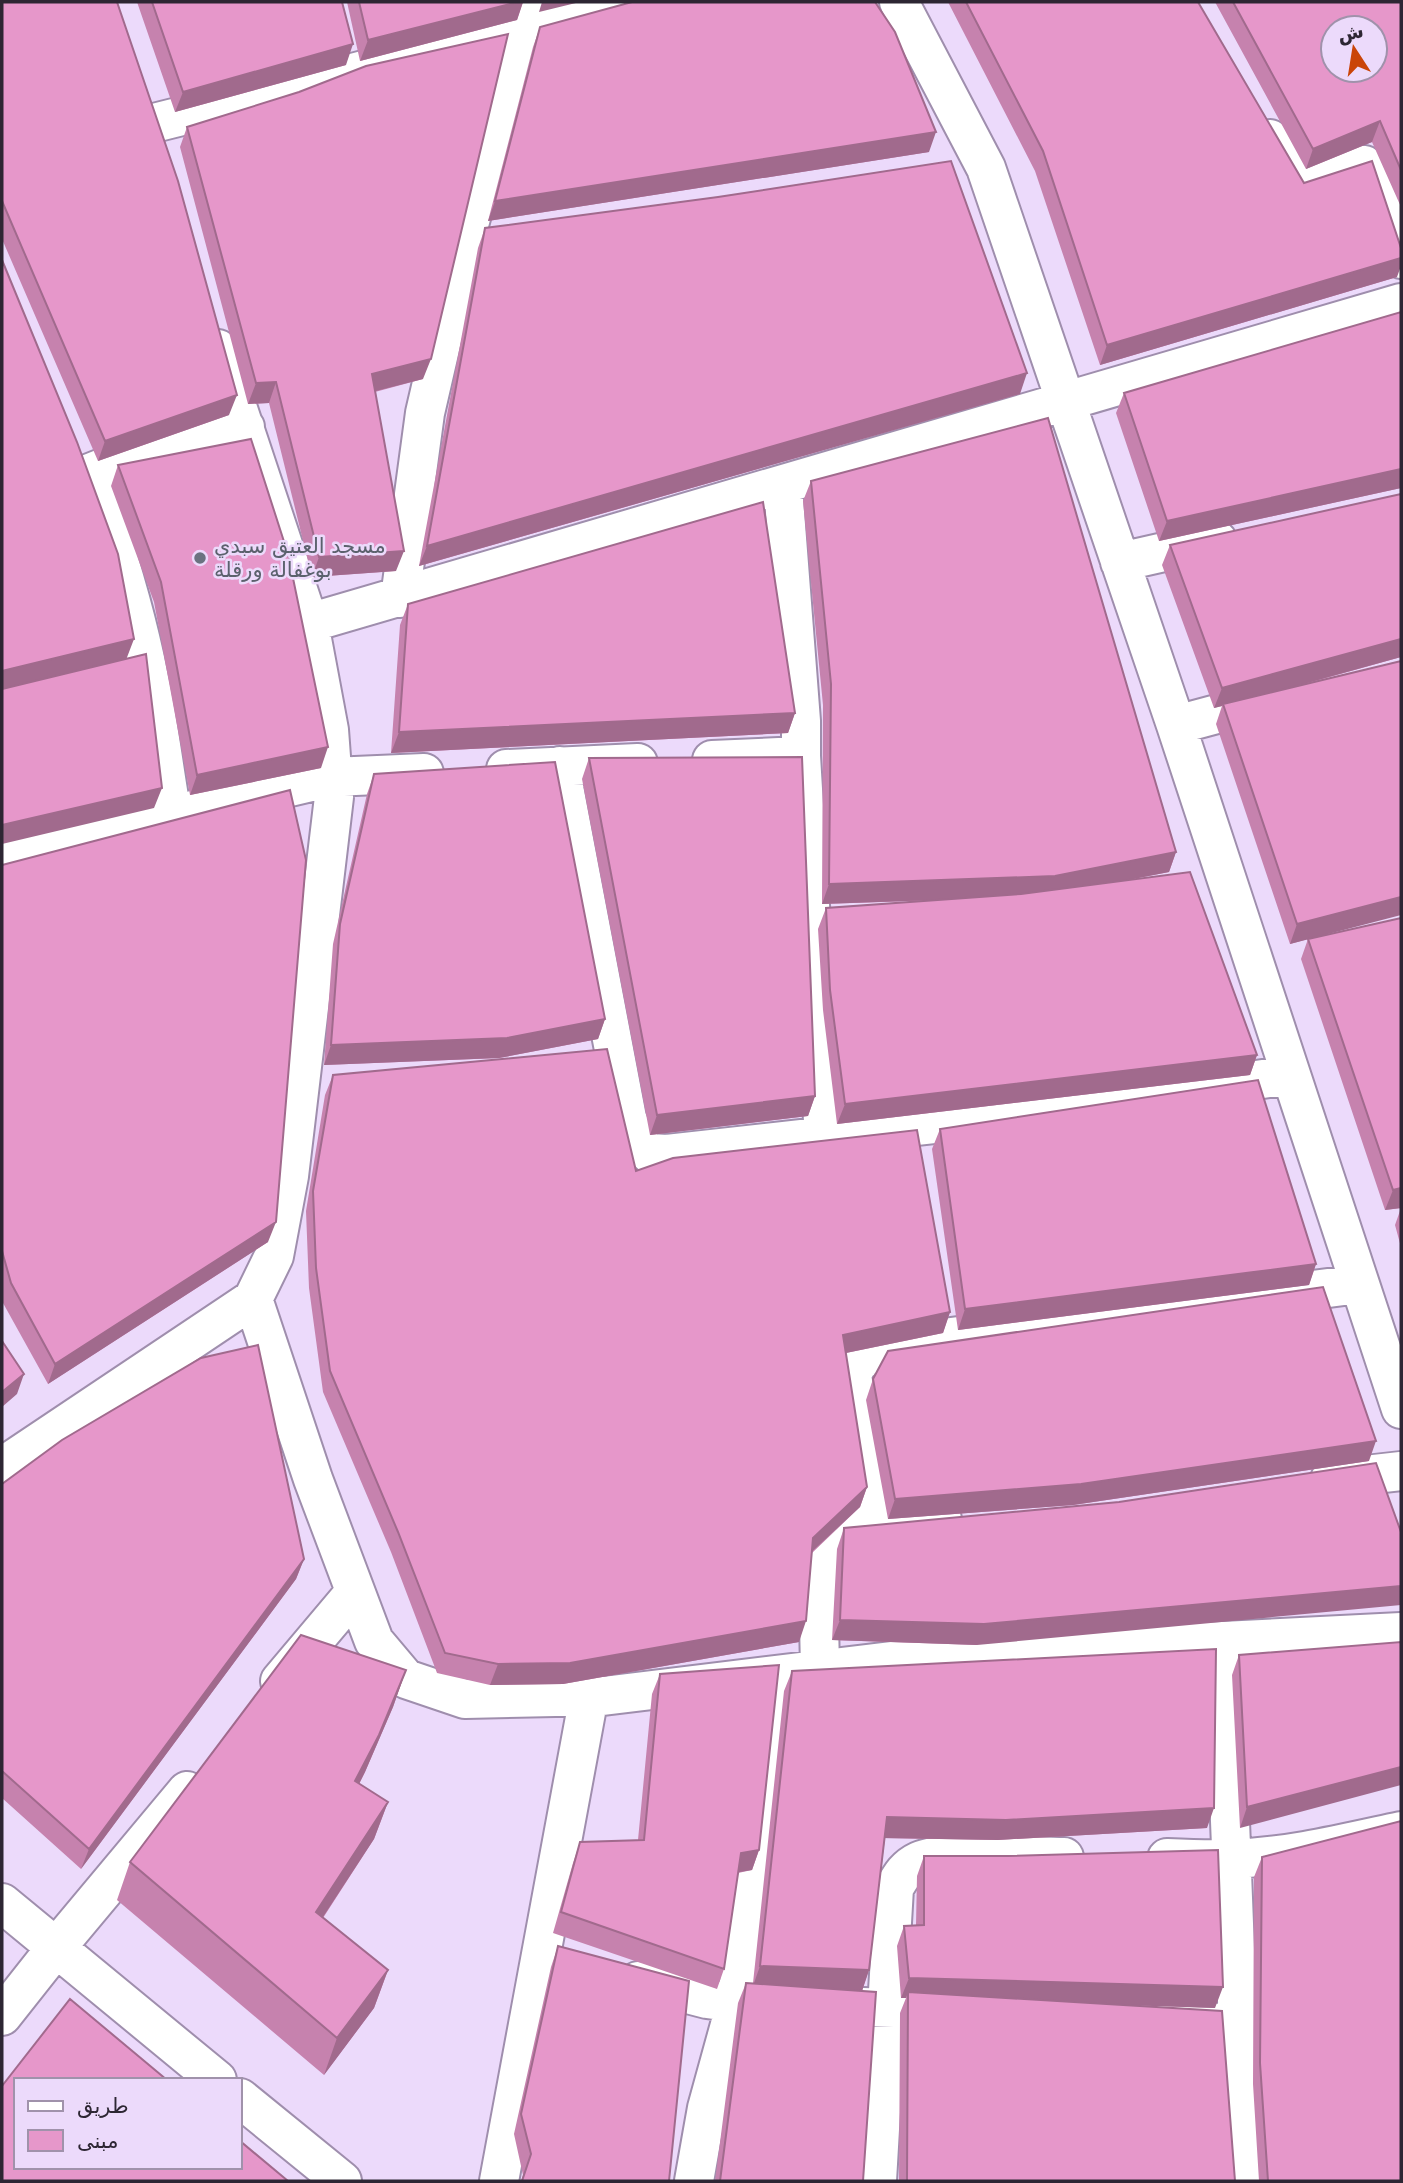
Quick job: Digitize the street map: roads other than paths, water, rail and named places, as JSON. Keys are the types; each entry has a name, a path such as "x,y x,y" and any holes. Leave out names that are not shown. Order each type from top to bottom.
{"street":[{"path":"142,126 341,76 525,15 621,2"},
{"path":"899,2 986,168 1176,725 1401,1409"},
{"path":"400,598 425,413 466,236 525,15"},
{"path":"130,89 155,164"},
{"path":"1254,108 1286,167 1295,178 1310,178 1353,164 1364,165 1373,176 1401,259"},
{"path":"945,174 986,168"},
{"path":"466,236 507,231"},
{"path":"309,623 1401,303"},
{"path":"2,1467 253,1299 274,1256 289,1176 334,797 329,730 309,623 208,319"},
{"path":"172,815 149,680 134,612 112,534 84,460 120,461 245,427"},
{"path":"783,486 802,721 824,1137"},
{"path":"1120,562 1254,532"},
{"path":"1176,725 1296,692"},
{"path":"2,855 332,777 802,756"},
{"path":"560,766 628,1118 635,1139 649,1153 667,1154 1024,1114 1290,1075"},
{"path":"912,1126 919,1166"},
{"path":"875,1525 852,1375 857,1364 867,1356 951,1337 1359,1283"},
{"path":"943,1297 951,1337"},
{"path":"253,1299 313,1479 374,1641 406,1679 465,1699 589,1696 941,1656 1401,1632"},
{"path":"1293,1483 1401,1471"},
{"path":"694,2181 707,2108 736,2003 779,1702 804,1673 820,1555 824,1545 844,1532 875,1525 982,1516"},
{"path":"261,1704 355,1592"},
{"path":"1223,1641 1244,2181"},
{"path":"499,2181 589,1696"},
{"path":"2,2016 207,1768"},
{"path":"1136,1858 1231,1859 1317,1849 1401,1830"},
{"path":"877,2181 894,1888 904,1871 921,1860 946,1856 1095,1857"},
{"path":"2,1903 215,2078"},
{"path":"541,1956 707,1999 736,2003 993,2011"},
{"path":"1142,2019 1238,2024"},
{"path":"242,2100 342,2181"}],"place":[{"name":"مسجد العتيق سبدي بوغفالة ورقلة","path":"200,558"}]}
